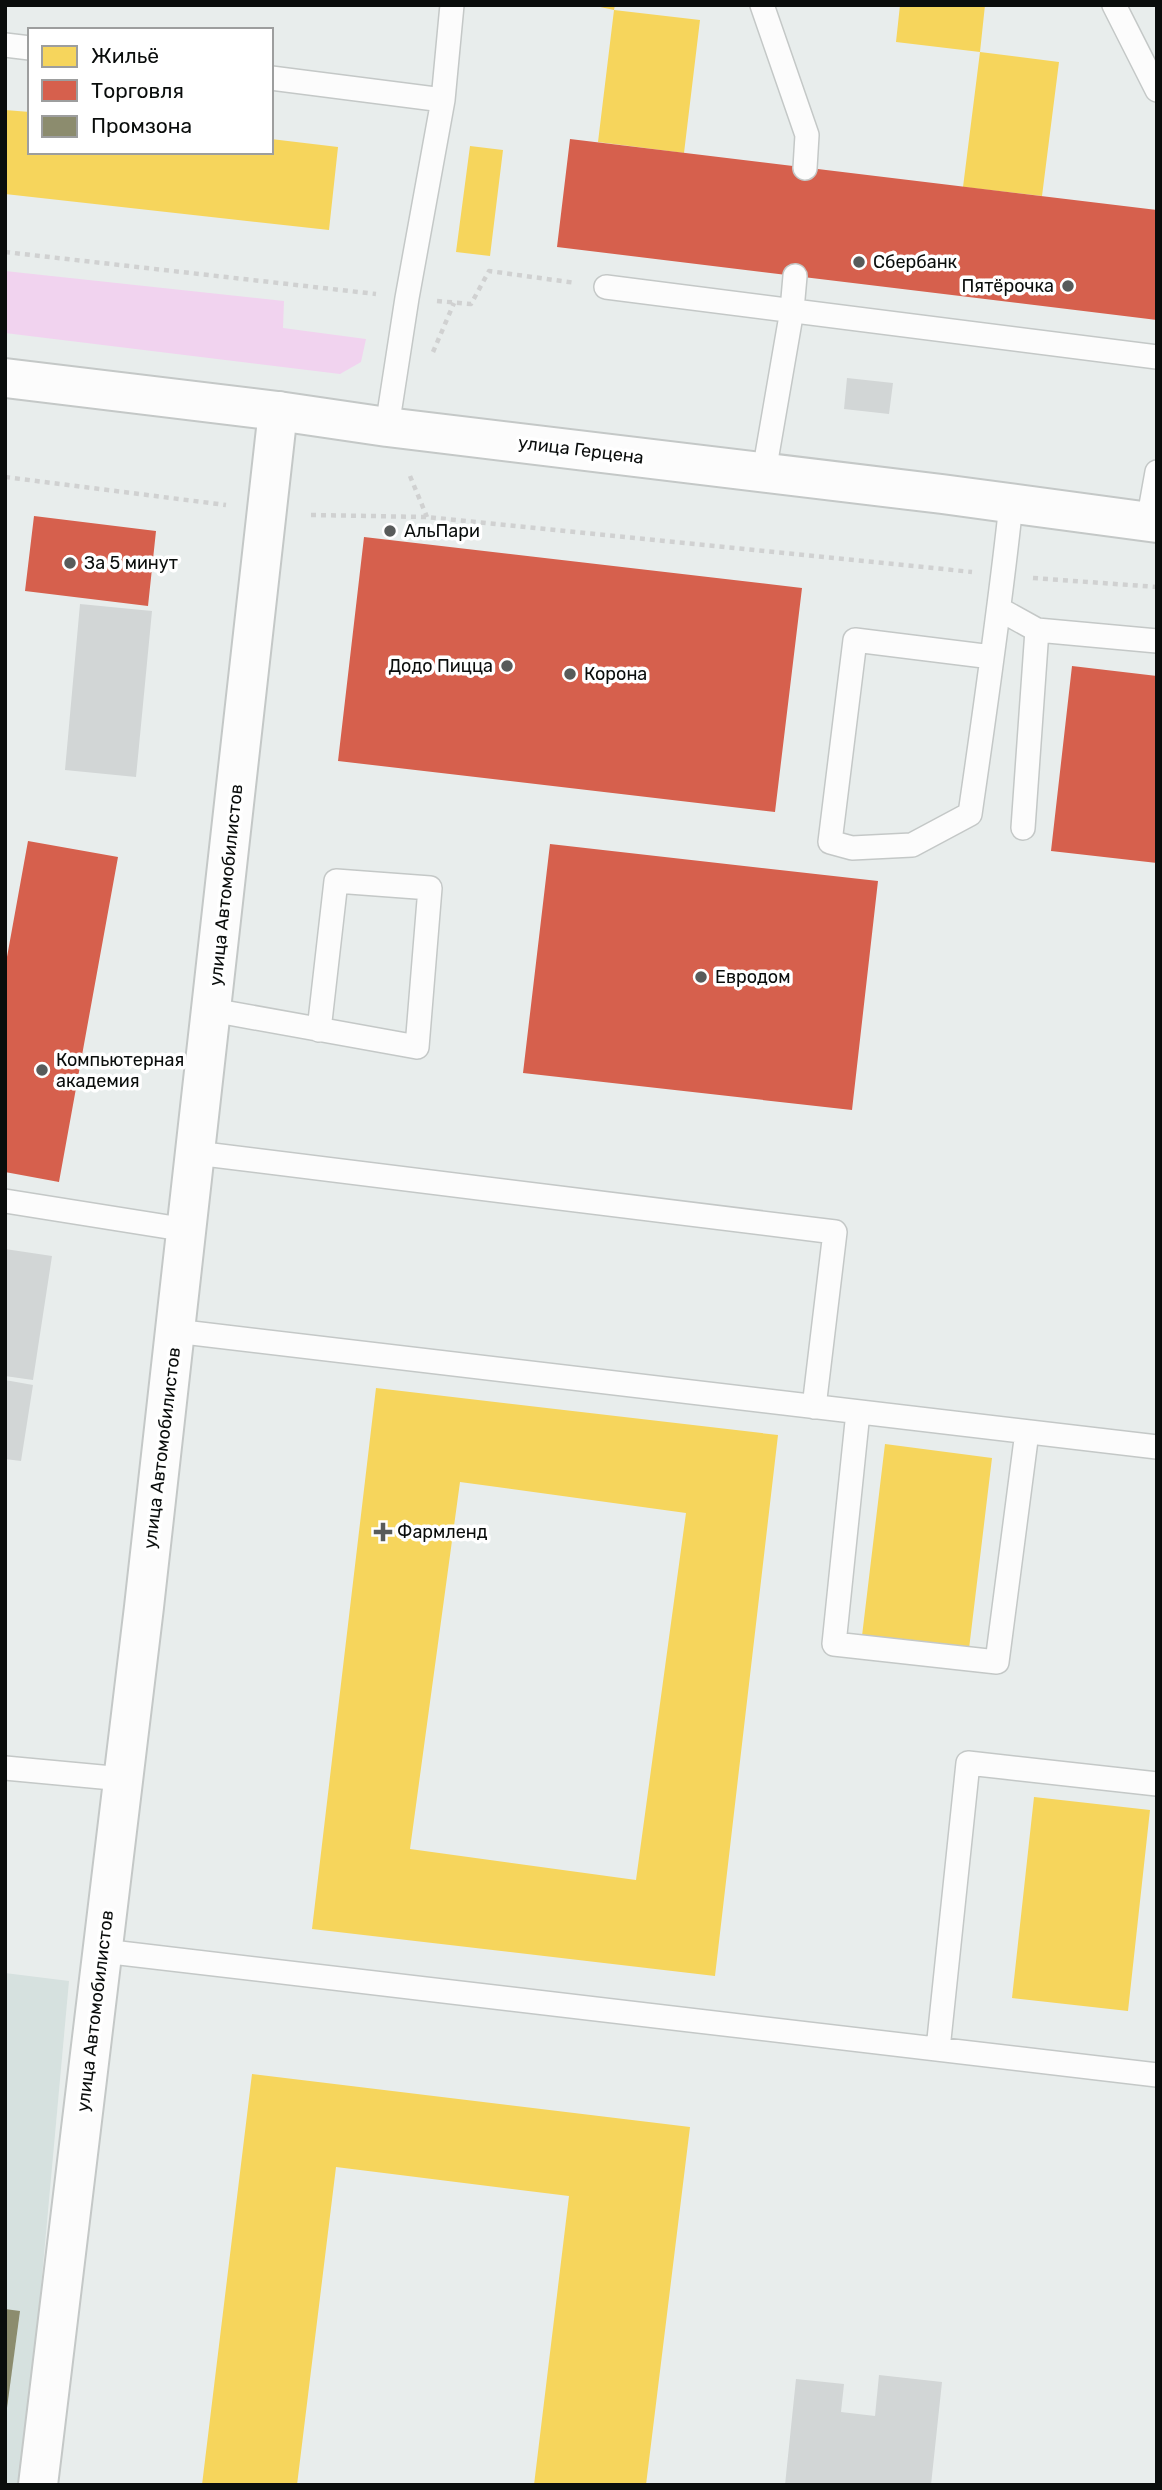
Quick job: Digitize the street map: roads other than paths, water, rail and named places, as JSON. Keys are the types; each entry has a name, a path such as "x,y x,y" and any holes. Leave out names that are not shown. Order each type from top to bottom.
{"street":[{"name":"улица Герцена","path":"5,378 1153,522"},
{"name":"улица Автомобилистов","path":"38,2485 176,1331 278,411"}],"lane":[{"path":"387,427 443,100 452,5"},
{"path":"762,5 807,135 805,167"},
{"path":"1114,5 1157,90"},
{"path":"5,45 28,48"},
{"path":"273,78 443,100"},
{"path":"764,472 792,310 795,276"},
{"path":"606,288 1157,356"},
{"path":"1153,522 1157,472"},
{"path":"992,657 855,640 830,842 852,848 912,845 970,814 1004,576 1011,504"},
{"path":"999,609 1037,630 1157,641"},
{"path":"1023,828 1037,630"},
{"path":"212,1010 319,1030 417,1047 430,888 336,881 319,1030"},
{"path":"196,1153 835,1232 814,1407"},
{"path":"5,1201 187,1230"},
{"path":"176,1331 1157,1447"},
{"path":"858,1412 834,1644 997,1662 1027,1432"},
{"path":"938,2049 968,1763 1157,1784"},
{"path":"5,1768 123,1779"},
{"path":"103,1951 1157,2075"}],"place":[{"name":"Сбербанк","path":"859,262"},
{"name":"Пятёрочка","path":"1068,286"},
{"name":"АльПари","path":"390,531"},
{"name":"За 5 минут","path":"70,563"},
{"name":"Додо Пицца","path":"507,666"},
{"name":"Корона","path":"570,674"},
{"name":"Евродом","path":"701,977"},
{"name":"Компьютерная академия","path":"42,1070"},
{"name":"Фармленд","path":"383,1532"}]}
